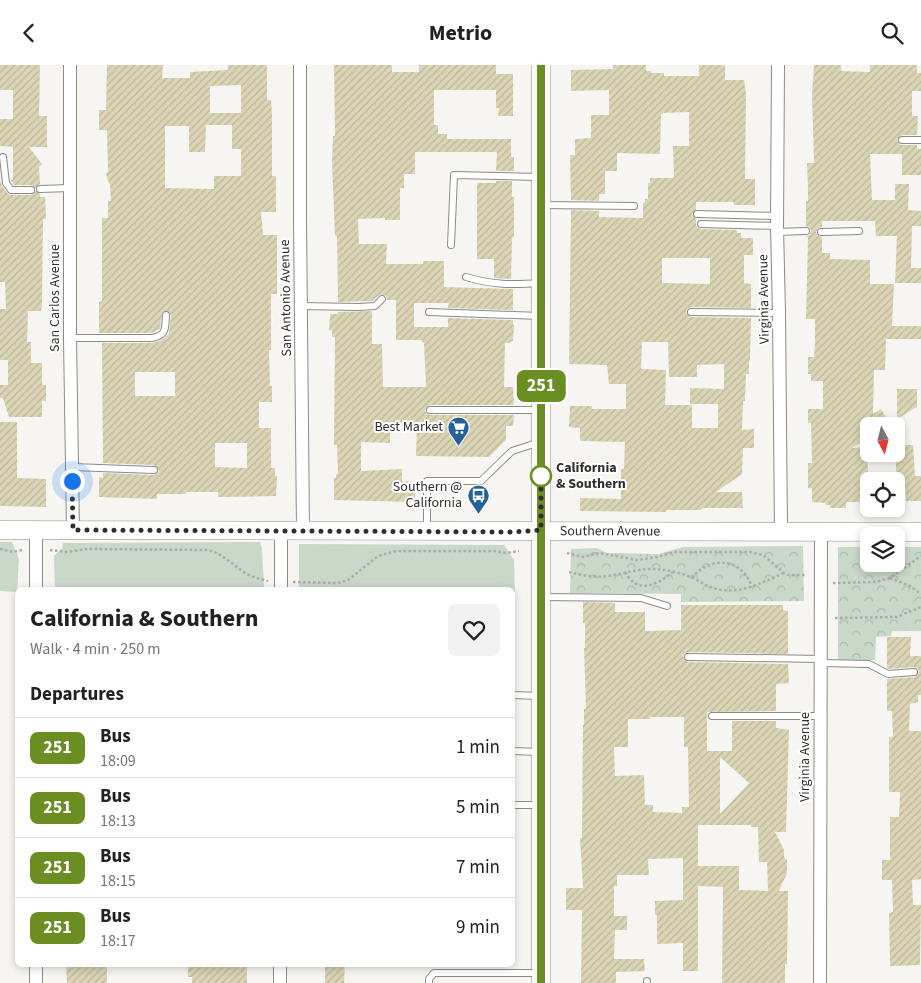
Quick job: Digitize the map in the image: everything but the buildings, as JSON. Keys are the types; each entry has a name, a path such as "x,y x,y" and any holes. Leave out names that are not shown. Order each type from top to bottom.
{"street":[{"name":"San Carlos Avenue","path":"70,65 70,338 73,530"},
{"name":"San Antonio Avenue","path":"300,65 300,306 303,531"},
{"path":"541,65 541,978"},
{"name":"Virginia Avenue","path":"778,65 777,225 781,532"},
{"name":"Southern Avenue","path":"0,530 921,532"},
{"path":"36,530 36,587"},
{"path":"281,532 281,587"},
{"name":"Virginia Avenue","path":"820,983 821,532"},
{"path":"36,967 36,983"},
{"path":"280,967 280,983"}],"lane":[{"path":"902,140 921,140"},
{"path":"3,157 6,183 11,190 31,190"},
{"path":"451,245 454,175 541,177"},
{"path":"40,189 70,188"},
{"path":"541,205 634,206"},
{"path":"697,214 806,231"},
{"path":"701,224 777,225"},
{"path":"821,232 859,231"},
{"path":"466,277 487,283 514,285 541,283"},
{"path":"300,306 359,307 374,305 382,299"},
{"path":"429,312 541,315"},
{"path":"691,313 779,313"},
{"path":"70,338 160,337 165,331 166,315"},
{"path":"430,410 541,410"},
{"path":"427,532 427,481 482,481 512,451 541,442"},
{"path":"72,467 154,470"},
{"path":"541,597 641,598 666,606"},
{"path":"688,657 869,664 888,674 914,672"},
{"path":"515,695 541,696"},
{"path":"712,716 820,716"},
{"path":"515,751 541,752"},
{"path":"515,805 541,805"},
{"path":"429,983 429,979 434,973 541,978"}],"path":[{"path":"0,549 13,552 23,550"},
{"path":"52,550 67,552 87,549 208,550 228,559 251,576 270,582"},
{"path":"292,582 338,583 348,580 378,555 396,551 494,551 506,553 518,551"},
{"path":"567,553 578,557 599,553 637,560 674,552 750,552 763,555 784,573 810,575"},
{"path":"832,582 876,582 890,578 921,556"},
{"path":"692,578 698,570 708,565 726,564 744,572 752,587"},
{"path":"569,572 606,577 643,569 673,572 692,578 709,587 722,590 752,587 784,573"},
{"path":"625,573 633,582 646,586 658,583 673,572"},
{"path":"890,578 910,586 921,594"},
{"path":"835,618 897,617 921,607"}],"green space":[{"path":"0,542 12,542 19,559 17,587 15,587 15,592 0,591"},
{"path":"260,542 264,587 55,587 54,556 62,548 63,543"},
{"path":"299,544 504,545 514,560 515,587 299,587"},
{"path":"803,546 804,601 681,602 681,594 570,593 571,549 597,548 607,553 658,554 683,547"},
{"path":"838,547 860,547 860,572 905,572 905,547 921,547 921,631 892,631 891,636 876,637 875,660 838,660"}],"bus line":[{"name":"251","path":"541,65 541,983"}],"place":[{"name":"Best Market","path":"459,446"},
{"name":"California & Southern","path":"541,476"},
{"name":"Southern @ California","path":"478,514"}],"route":[{"path":"72,481 73,530 513,532 541,530 541,476"}]}
